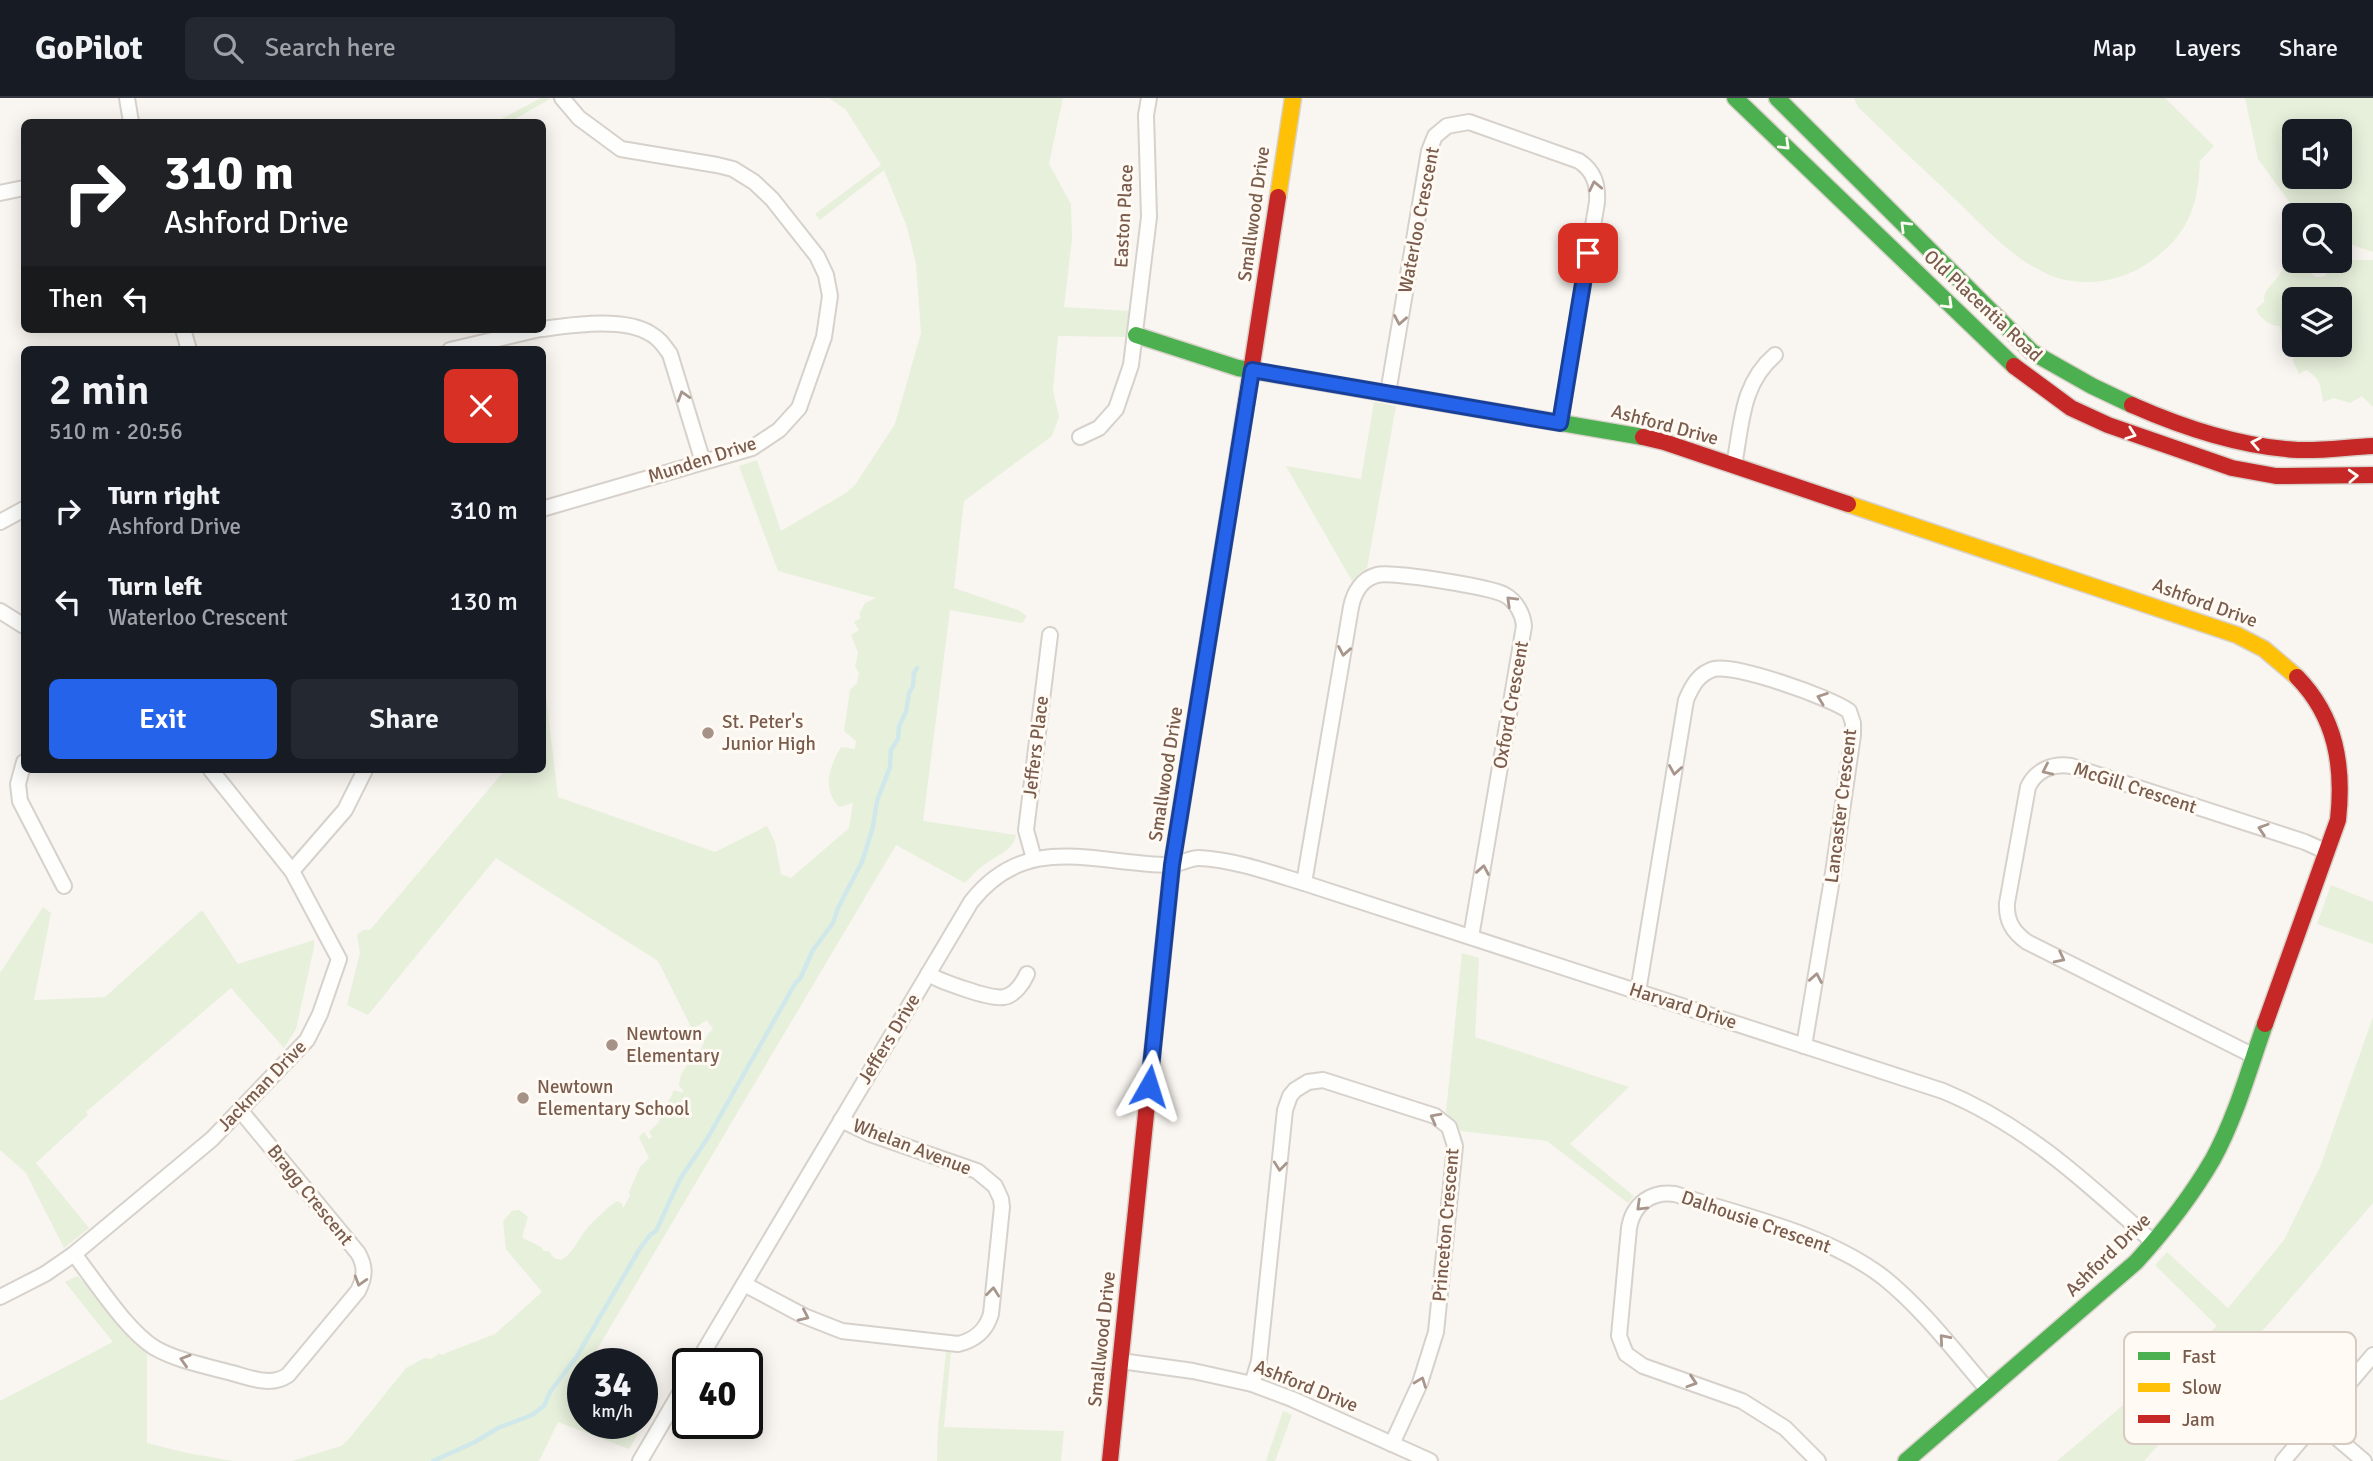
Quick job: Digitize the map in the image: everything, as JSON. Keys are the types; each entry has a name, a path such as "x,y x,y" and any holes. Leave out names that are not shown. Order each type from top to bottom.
{"street":[{"path":"127,98 130,119"},
{"name":"Munden Drive","path":"546,508 752,448 779,430 799,408 824,337 830,296 826,275 817,256 772,199 754,182 733,169 717,165 621,149 579,118 562,98"},
{"name":"Easton Place","path":"1080,437 1099,428 1116,409 1129,377 1150,209 1146,115 1149,98"},
{"name":"Smallwood Drive","path":"1110,1461 1172,865 1293,98"},
{"name":"Old Placentia Road","path":"1735,98 1997,352 2030,380 2071,408 2108,425 2232,468 2276,476 2373,475"},
{"name":"Old Placentia Road","path":"1777,98 2032,352 2081,382 2199,432 2288,449 2373,446"},
{"name":"Waterloo Crescent","path":"1388,393 1431,143 1441,131 1454,124 1469,122 1579,161 1590,170 1597,185 1597,202 1560,423"},
{"path":"0,193 21,189"},
{"path":"546,328 584,324 622,326 650,332 660,340 670,354 703,461"},
{"path":"467,346 524,333"},
{"path":"1136,335 1252,370"},
{"path":"1734,465 1750,386 1762,367 1775,355"},
{"name":"Ashford Drive","path":"1252,370 1664,442 2224,630 2274,654 2314,694 2328,719 2336,742 2342,793 2338,820 2232,1118 2211,1164 2184,1206 2154,1243 2126,1271 1906,1461"},
{"path":"0,522 21,511"},
{"name":"Oxford Crescent","path":"1304,883 1351,607 1358,589 1372,577 1390,573 1497,592 1514,602 1521,613 1524,626 1471,937"},
{"path":"0,611 21,624"},
{"name":"Jeffers Place","path":"1034,859 1026,830 1050,635"},
{"name":"Lancaster Crescent","path":"1638,992 1686,700 1692,685 1701,676 1711,670 1734,669 1828,699 1849,711 1853,723 1833,873 1804,1045"},
{"name":"McGill Crescent","path":"2254,1056 2027,942 2015,932 2008,918 2007,903 2028,787 2043,770 2057,765 2071,766 2305,842 2327,852"},
{"path":"21,773 18,784 20,801 64,886"},
{"name":"Jackman Drive","path":"0,1297 45,1274 74,1254 200,1151 307,1040 320,1014 339,960 292,871 213,773"},
{"path":"292,871 345,810 364,773"},
{"name":"Jeffers Drive","path":"706,1348 978,893 1005,870 1034,859 1070,856 1172,865"},
{"name":"Harvard Drive","path":"1172,865 1198,858 1252,868 1304,883 1943,1091 2002,1119 2052,1153 2154,1243"},
{"path":"928,974 998,998 1010,995 1027,974"},
{"name":"Princeton Crescent","path":"1252,1384 1259,1360 1286,1110 1290,1096 1301,1085 1323,1080 1435,1116 1448,1127 1455,1146 1438,1320 1425,1370 1392,1444"},
{"name":"Bragg Crescent","path":"74,1254 133,1329 156,1348 186,1360 262,1381 276,1382 288,1375 358,1291 362,1283 363,1267 358,1253 240,1110"},
{"name":"Whelan Avenue","path":"744,1284 816,1322 856,1334 958,1344 974,1339 986,1327 991,1314 1002,1207 995,1186 977,1171 870,1135 841,1120"},
{"name":"Dalhousie Crescent","path":"1818,1461 1785,1428 1742,1401 1643,1366 1626,1354 1619,1336 1629,1228 1633,1212 1646,1199 1661,1194 1675,1194 1807,1237 1843,1253 1880,1275 1905,1296 1988,1390"},
{"path":"2356,1375 2373,1355"},
{"name":"Ashford Drive","path":"1121,1361 1193,1371 1252,1384 1292,1399 1430,1461"},
{"path":"640,1461 672,1406"},
{"path":"2283,1461 2298,1444"},
{"path":"2344,1444 2364,1461"}],"green space":[{"path":"541,98 550,99 515,119 502,119"},
{"path":"829,98 1063,98 1049,164 1071,204 1072,239 1064,307 1129,311 1127,337 1058,336 1053,390 1059,417 1052,436 964,501 954,588 1018,610 1027,616 1022,623 950,610 923,821 1016,835 1015,840 1009,848 981,867 965,883 896,845 598,1348 567,1348 567,1425 558,1422 539,1461 292,1461 341,1446 406,1368 425,1358 431,1359 440,1353 441,1355 495,1334 542,1292 506,1249 503,1221 512,1211 519,1210 528,1217 522,1237 561,1260 570,1253 587,1228 607,1209 617,1201 623,1208 640,1167 649,1158 639,1137 644,1132 649,1139 652,1137 649,1132 658,1123 674,1090 683,1093 679,1086 683,1072 713,1029 707,1020 692,1029 658,961 496,858 368,1015 347,1005 360,953 357,935 363,930 370,930 502,773 546,773 546,695 558,797 715,852 767,826 775,842 781,874 791,878 849,828 853,803 839,807 830,793 829,778 841,747 855,749 856,741 844,731 850,690 857,683 859,674 855,666 858,653 851,635 859,630 854,622 861,618 859,614 865,603 876,598 778,571 739,466 757,460 781,531 855,485 895,424 921,333 916,264 907,227 884,170 820,220 815,214 881,165 846,110"},
{"path":"1854,98 2165,98 2214,146 2200,161 2197,191 2189,217 2183,229 2164,251 2139,268 2113,279 2071,281 2045,273 2033,266 1988,232 1858,107"},
{"path":"2245,98 2373,98 2373,252 2352,245 2352,203 2290,203 2258,159"},
{"path":"2352,260 2373,260 2373,407 2362,396 2350,403 2334,398 2323,402 2317,379 2306,370 2299,374 2293,361 2293,357 2352,357 2352,287 2282,287 2282,336 2280,326 2266,321 2256,309 2264,302 2266,292 2282,269 2282,273 2311,273 2315,277 2323,277 2328,273 2352,273"},
{"path":"1374,402 1396,406 1367,568 1352,581 1286,466 1361,479"},
{"path":"2331,885 2373,902 2373,944 2317,924"},
{"path":"43,907 51,913 34,1000 105,997 202,910 238,964 314,940 296,1029 284,1048 231,988 86,1112 88,1115 36,1163 89,1228 64,1248 26,1173 0,1150 0,973"},
{"path":"1462,953 1479,958 1475,1037 1629,1087 1570,1144 1634,1196 1628,1203 1547,1141 1461,1131 1446,1112"},
{"path":"2373,1017 2373,1203 2261,1332 2210,1332 2217,1326 2155,1265 2167,1252 2228,1308 2284,1240 2320,1167"},
{"path":"77,1276 121,1329 147,1353 147,1443 233,1461 0,1461 0,1401 113,1342 65,1282"},
{"path":"946,1352 951,1352 944,1427 1064,1431 1061,1461 937,1461"},
{"path":"2124,1404 2124,1444 2159,1444 2144,1461 2057,1461"},
{"path":"1283,1411 1292,1415 1275,1461 1266,1461"},
{"path":"603,1439 635,1439 629,1449"}],"waterway":[{"path":"433,1461 498,1428 532,1415 544,1406 550,1392 577,1356 639,1250 656,1231 680,1179 707,1139 800,979 813,950 833,923 862,862 873,827 877,801 890,767 891,750 898,739 899,726 906,712 917,668"}],"traffic: fast":[{"path":"1735,98 2014,366"},
{"path":"1777,98 2032,352 2132,405"},
{"path":"1136,335 1238,368 1643,437"},
{"path":"1158,998 1172,865 1239,449"},
{"path":"1906,1461 2136,1262 2157,1238 2196,1187 2213,1159 2235,1110 2265,1024"}],"traffic: slow":[{"path":"1278,197 1293,98"},
{"path":"1848,504 2237,635 2264,649 2297,677"}],"traffic: jam":[{"path":"1239,449 1278,197"},
{"path":"2014,366 2071,408 2108,425 2232,468 2276,476 2373,475"},
{"path":"2132,405 2192,429 2255,445 2307,450 2373,446"},
{"path":"1643,437 1848,504"},
{"path":"2265,1024 2338,820 2340,800 2338,762 2329,726 2310,692 2297,677"},
{"path":"1110,1461 1158,998"}],"place":[{"name":"St. Peter's Junior High","path":"708,733"},
{"name":"Newtown Elementary","path":"612,1045"},
{"name":"Newtown Elementary School","path":"523,1098"}],"route":[{"path":"1149,1086 1172,865 1252,370 1560,423 1588,253"}]}
